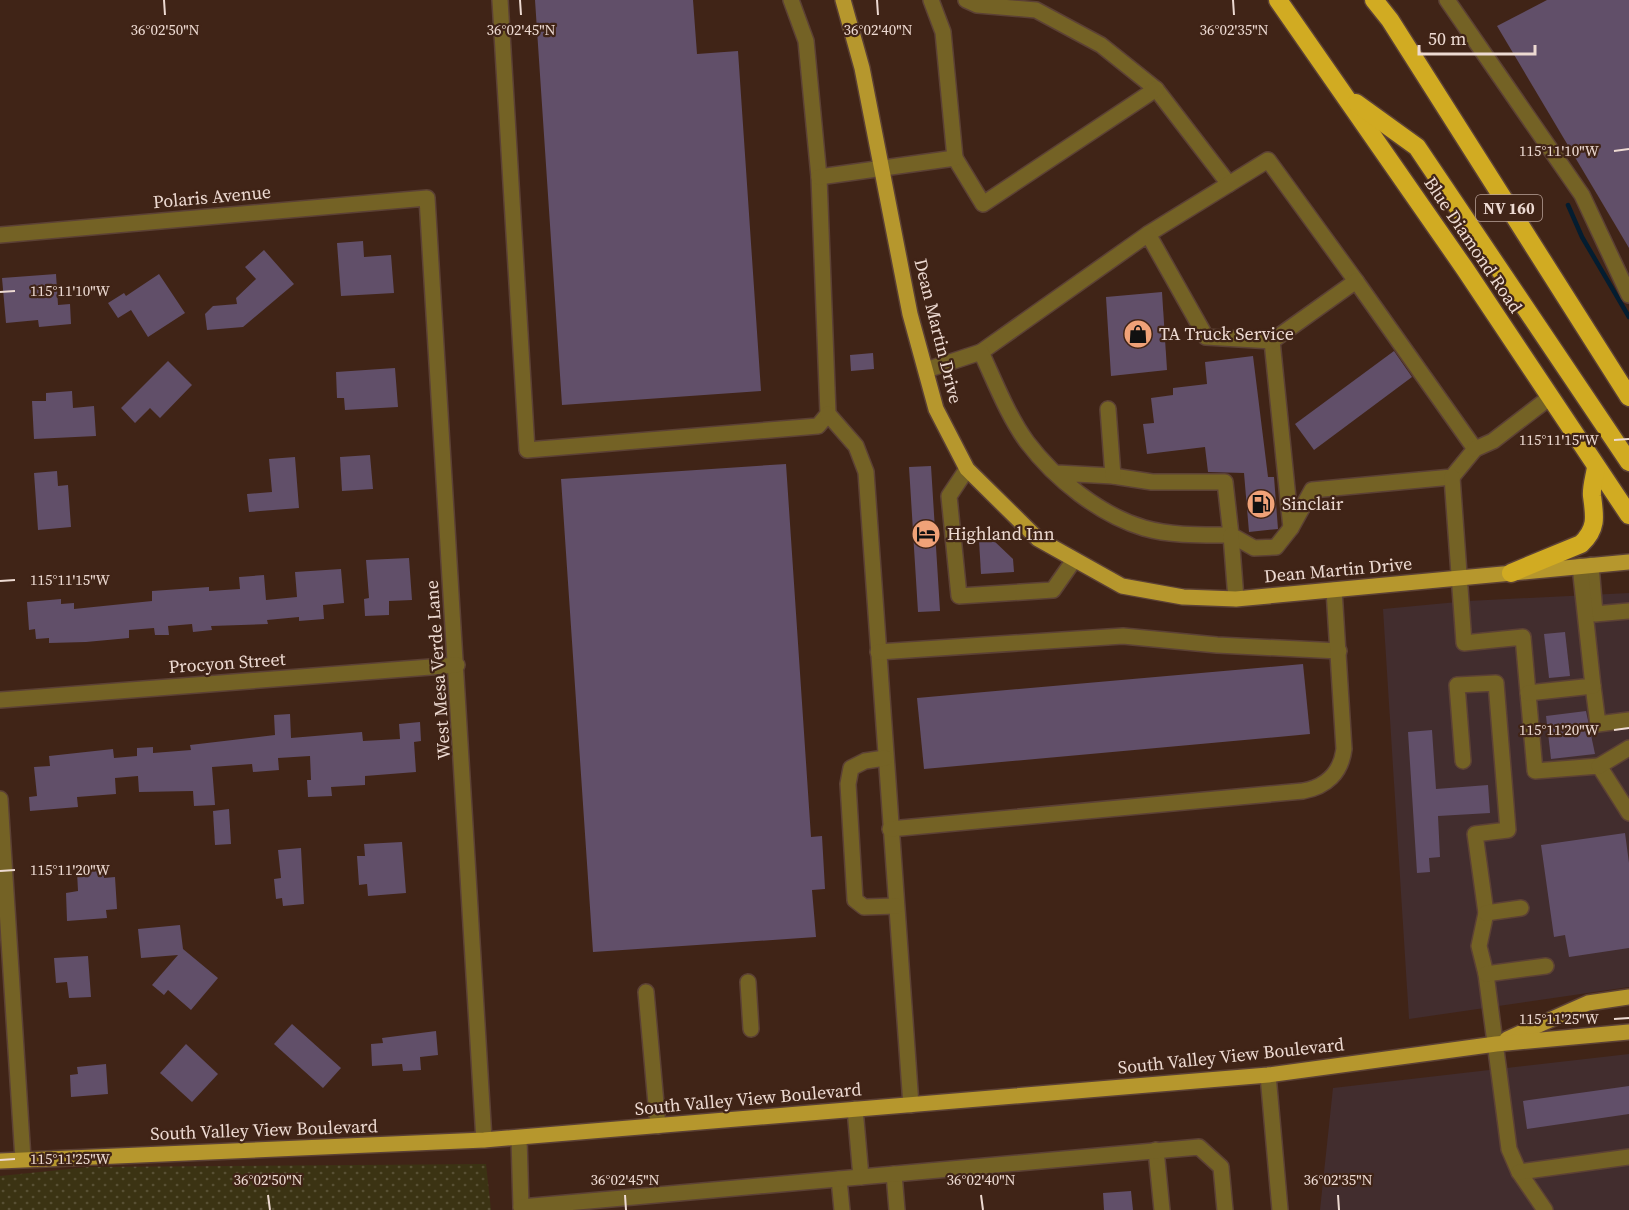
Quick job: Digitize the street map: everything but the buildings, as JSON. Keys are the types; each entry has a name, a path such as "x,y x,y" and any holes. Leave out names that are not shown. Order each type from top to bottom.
{"highway":[{"name":"Blue Diamond Road","path":"1278,0 1465,269 1629,515"},
{"name":"NV 160","path":"1374,0 1390,20 1629,397"},
{"path":"1379,0 1390,20"},
{"path":"1345,95 1417,147 1629,462"},
{"path":"1511,573 1581,544 1590,536 1595,519 1592,494 1596,467"}],"main road":[{"name":"Dean Martin Drive","path":"843,0 862,68 910,314 936,409 967,469 1038,539 1122,586 1183,597 1236,599 1629,562"},
{"name":"South Valley View Boulevard","path":"1496,1044 1588,1003 1629,997"},
{"name":"South Valley View Boulevard","path":"0,1161 519,1138 1268,1075 1496,1044 1629,1032"}],"street":[{"path":"500,0 527,450 818,426 828,414"},
{"path":"791,0 806,42 819,177 828,414 856,446 866,472 910,1105"},
{"path":"931,0 943,32 955,158 983,204 1156,89"},
{"path":"966,0 977,5 1035,10 1101,45 1156,89 1229,184"},
{"path":"1447,0 1582,195 1629,295"},
{"path":"819,177 955,158"},
{"path":"926,370 981,352 1148,234 1268,160 1475,449"},
{"name":"Polaris Avenue","path":"0,235 427,198"},
{"name":"West Mesa Verde Lane","path":"427,198 484,1140"},
{"path":"1148,234 1206,338 1272,341 1356,281"},
{"path":"1272,341 1291,528"},
{"path":"981,352 1027,442 1056,473 1100,509 1144,528 1179,534 1231,535 1254,548 1276,546 1291,528 1312,490 1452,477"},
{"path":"1549,398 1493,441 1475,449 1452,477 1464,643 1523,638 1535,771 1599,766 1629,748"},
{"path":"1108,409 1113,476"},
{"path":"967,469 950,496 959,596 1053,590 1074,560"},
{"path":"1056,473 1113,476 1152,482 1226,482 1236,599"},
{"path":"1586,566 1595,614 1629,611"},
{"path":"1586,566 1593,686 1599,724 1629,720"},
{"path":"890,829 1291,792 1323,785 1338,769 1344,749 1334,590"},
{"path":"878,652 1123,636 1217,645 1339,651"},
{"name":"Procyon Street","path":"0,700 457,665"},
{"path":"1463,761 1457,685 1496,683 1508,830 1475,834 1486,914 1479,946 1486,974 1509,1149 1519,1172 1545,1210"},
{"path":"1528,693 1593,686"},
{"path":"885,758 865,761 850,768 848,784 855,900 864,908 896,906"},
{"path":"1599,766 1627,804"},
{"path":"0,799 23,1159"},
{"path":"1486,914 1521,908"},
{"path":"1486,974 1546,966"},
{"path":"748,982 752,1029"},
{"path":"646,992 658,1126"},
{"path":"1268,1075 1280,1210"},
{"path":"855,1109 861,1177"},
{"path":"519,1138 522,1209 585,1206 839,1179 1199,1147 1221,1167 1225,1210"},
{"path":"1156,1150 1162,1210"},
{"path":"1519,1172 1629,1157"},
{"path":"894,1174 897,1210"},
{"path":"839,1179 842,1210"}],"shaded area":[{"path":"1629,593 1629,987 1409,1019 1383,609 1468,601"},
{"path":"1629,1054 1629,1210 1320,1210 1333,1088"}],"sand":[{"path":"486,1164 491,1210 0,1210 0,1176 89,1167"}],"waterway":[{"path":"1568,205 1582,237 1629,317"}],"place":[{"name":"TA Truck Service","path":"1138,334"},
{"name":"Sinclair","path":"1261,504"},
{"name":"Highland Inn","path":"926,534"}]}
